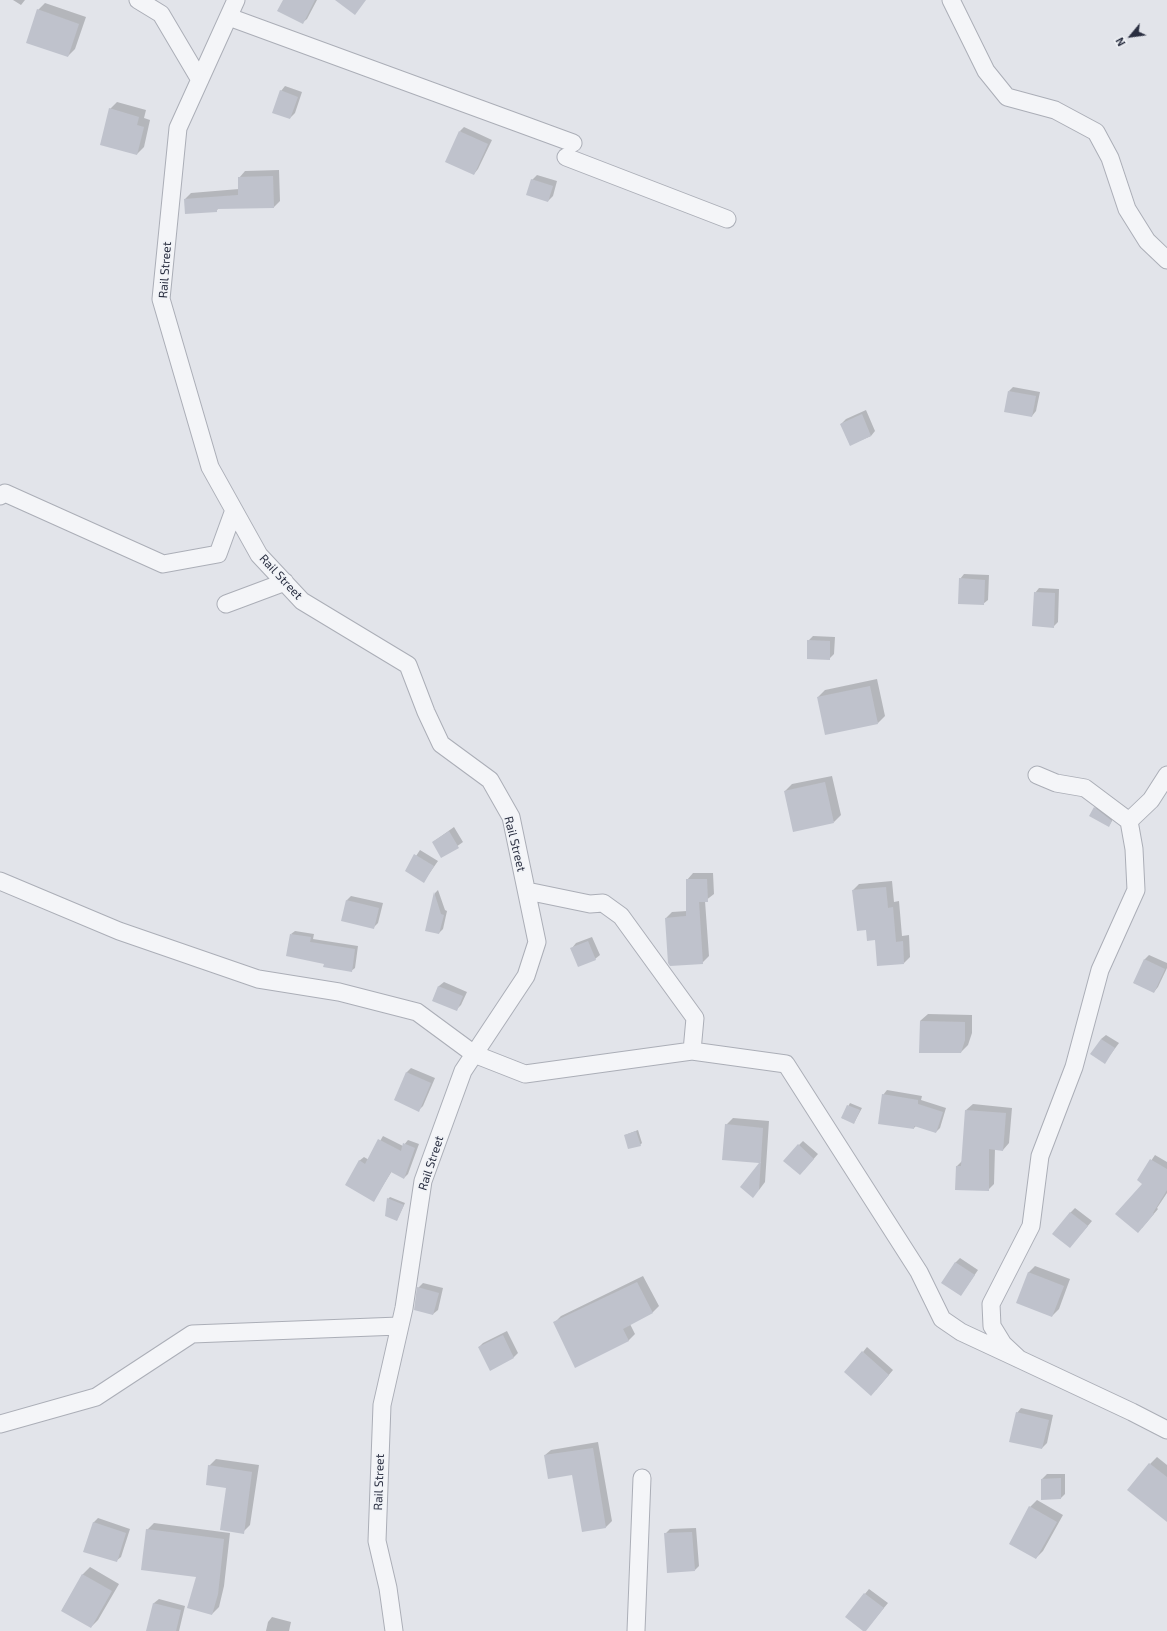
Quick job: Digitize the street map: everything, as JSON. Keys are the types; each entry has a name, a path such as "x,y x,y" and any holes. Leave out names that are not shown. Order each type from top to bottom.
{"street":[{"path":"138,0 161,14 200,80"},
{"name":"Rail Street","path":"236,0 178,128 161,299 210,467 259,555 302,601 408,665 426,712 441,744 490,780 511,817 537,942 526,976 463,1071 423,1181 399,1326 382,1405 377,1541 388,1588 394,1631"},
{"path":"951,0 986,71 1007,97 1055,110 1096,132 1110,158 1127,209 1147,241 1167,260"},
{"path":"229,17 569,150 727,219"},
{"path":"2,493 163,564 218,554 234,510"},
{"path":"226,604 285,582"},
{"path":"1019,1359 1003,1344 992,1326 991,1304 1031,1226 1040,1156 1074,1067 1100,970 1136,890 1134,849 1129,821 1085,788 1056,783 1037,775"},
{"path":"1129,821 1151,800 1167,775"},
{"path":"0,881 119,931 258,979 339,992 417,1012 474,1054 525,1074 692,1051 786,1064 919,1272 942,1319 961,1332 1132,1412 1167,1430"},
{"path":"526,891 590,904 602,903 621,916 695,1018 692,1051"},
{"path":"0,1424 96,1397 192,1334 399,1326"},
{"path":"636,1631 642,1478"}],"building":[{"path":"283,0 315,0 303,24 277,11"},
{"path":"335,0 366,0 355,15"},
{"path":"37,9 79,24 68,57 26,43"},
{"path":"280,90 298,97 290,119 272,113"},
{"path":"109,108 139,117 137,125 144,127 137,155 100,145"},
{"path":"459,131 488,144 474,175 445,162"},
{"path":"273,176 274,208 217,209 217,212 185,214 184,199 238,195 238,177"},
{"path":"531,179 553,186 548,202 526,195"},
{"path":"1008,391 1036,396 1032,417 1004,412"},
{"path":"862,414 871,436 850,446 840,424"},
{"path":"959,578 985,580 984,605 958,604"},
{"path":"1034,592 1055,593 1054,628 1032,626"},
{"path":"807,640 830,641 830,660 807,659"},
{"path":"870,686 878,724 825,735 817,697"},
{"path":"825,782 834,823 793,832 784,791"},
{"path":"1094,807 1112,821 1109,827 1089,816"},
{"path":"449,831 459,848 441,858 432,842"},
{"path":"414,854 434,866 424,883 405,871"},
{"path":"686,879 707,879 708,902 699,902 703,964 670,966 668,963 665,918 686,916"},
{"path":"886,887 888,908 893,907 896,942 903,941 904,964 877,966 875,940 867,941 866,930 857,931 852,890"},
{"path":"434,892 441,914 444,915 439,934 425,931"},
{"path":"346,900 379,908 374,929 341,921"},
{"path":"290,934 311,937 310,942 355,949 352,972 323,967 324,964 286,956"},
{"path":"588,941 596,960 578,967 570,948"},
{"path":"1144,959 1165,969 1154,993 1133,983"},
{"path":"438,986 463,996 457,1011 432,1001"},
{"path":"920,1021 965,1022 965,1040 961,1053 919,1053"},
{"path":"1101,1039 1115,1048 1105,1064 1090,1054"},
{"path":"406,1072 431,1083 419,1112 394,1100"},
{"path":"882,1094 918,1100 918,1104 943,1112 936,1133 914,1126 914,1129 878,1124"},
{"path":"847,1105 860,1110 854,1124 841,1118"},
{"path":"965,1110 1006,1113 1003,1151 989,1149 989,1191 955,1190 956,1166 961,1166"},
{"path":"725,1124 763,1128 759,1190 753,1198 740,1187 759,1163 722,1160"},
{"path":"636,1131 641,1146 628,1149 624,1135"},
{"path":"378,1139 401,1151 403,1143 415,1148 404,1179 391,1172 374,1202 345,1185 359,1160 365,1164"},
{"path":"798,1144 814,1159 800,1175 783,1161"},
{"path":"1150,1159 1167,1169 1167,1190 1153,1213 1154,1214 1138,1233 1115,1214 1142,1184 1137,1180"},
{"path":"387,1198 404,1205 397,1221 385,1216"},
{"path":"1070,1212 1088,1226 1070,1248 1052,1234"},
{"path":"955,1262 975,1275 961,1296 941,1283"},
{"path":"1028,1272 1064,1286 1052,1317 1016,1303"},
{"path":"637,1282 653,1313 623,1329 629,1341 575,1368 553,1322"},
{"path":"417,1287 439,1293 433,1315 414,1310"},
{"path":"503,1335 514,1358 490,1371 478,1347"},
{"path":"862,1351 889,1375 871,1396 844,1372"},
{"path":"1016,1412 1049,1420 1042,1449 1009,1442"},
{"path":"593,1448 606,1528 582,1532 572,1475 548,1479 544,1455"},
{"path":"1149,1463 1167,1477 1167,1522 1127,1490"},
{"path":"208,1465 252,1472 244,1534 220,1530 226,1488 206,1485"},
{"path":"1061,1478 1061,1499 1041,1500 1041,1479"},
{"path":"1029,1506 1057,1522 1036,1559 1009,1544"},
{"path":"93,1522 126,1533 117,1562 83,1552"},
{"path":"146,1529 224,1539 218,1594 212,1615 187,1608 196,1577 141,1570"},
{"path":"692,1532 695,1571 667,1573 664,1533"},
{"path":"82,1574 112,1591 91,1628 61,1611"},
{"path":"864,1593 884,1608 866,1631 863,1631 845,1617"},
{"path":"153,1603 181,1610 176,1631 146,1631"}]}
